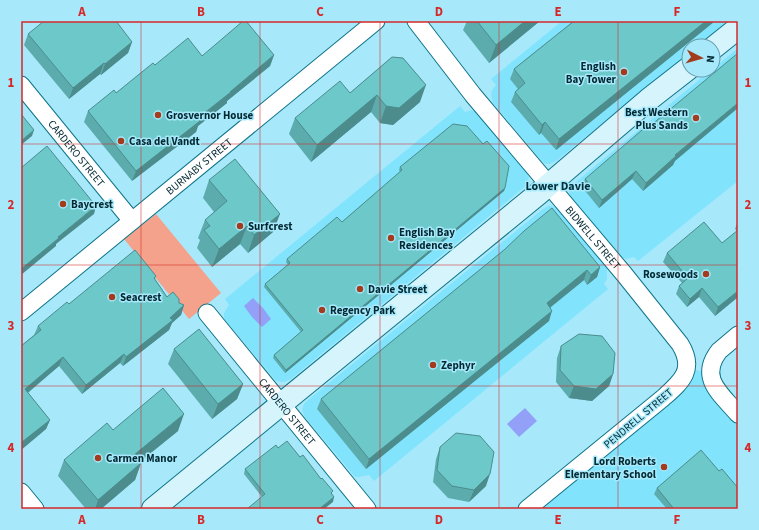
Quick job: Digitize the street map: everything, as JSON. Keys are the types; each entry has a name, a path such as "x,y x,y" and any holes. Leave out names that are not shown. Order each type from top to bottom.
{"main road":[{"path":"721,42 738,28"},
{"path":"153,509 549,185 648,100 681,74"}],"street":[{"name":"BURNABY STREET","path":"21,312 376,21"},
{"name":"BIDWELL STREET","path":"416,21 473,95 680,344 686,354 687,366"},
{"name":"CARDERO STREET","path":"21,85 132,221"},
{"name":"CARDERO STREET","path":"207,313 367,509"},
{"path":"738,335 719,351 711,368 710,374 714,386 738,414"},
{"name":"PENDRELL STREET","path":"527,509 672,390 681,381 687,366"},
{"path":"21,492 35,509"}],"shaded area":[{"path":"562,21 728,21 707,38 681,38 681,59 556,161 550,164 544,163 540,159 493,103 491,96 492,90 496,85 491,79"},
{"path":"738,48 738,181 638,261 634,257 626,259 620,257 570,197 569,190 571,186 701,78 721,78 721,62"},
{"path":"460,106 465,112 472,110 480,114 526,171 529,177 527,185 291,379 284,382 276,381 224,318 224,313 229,305 225,299"},
{"path":"548,206 558,208 605,264 607,268 607,279 604,284 608,289 374,481 369,475 355,477 305,417 302,410 304,404"},
{"path":"156,214 221,293 189,319 124,239"},
{"path":"253,298 271,319 262,327 244,306"},
{"name":"Lord Roberts Elementary School","path":"694,370 702,371 708,389 738,425 738,509 540,509 684,390 689,383"},
{"path":"525,408 537,421 519,437 507,424"}],"building":[{"path":"44,21 116,21 132,42 73,88 28,34"},
{"path":"243,21 246,21 274,55 198,118 200,121 136,171 88,111 114,90 116,93 153,63 155,65 188,38 202,56"},
{"path":"477,21 525,21 496,45"},
{"path":"574,21 706,21 685,38 681,38 681,41 559,139 545,122 542,125 515,92 525,83 514,69"},
{"path":"738,53 738,103 675,155 676,156 646,183 636,171 602,200 585,179 649,124 650,126 708,78 721,78 721,67"},
{"path":"392,57 403,58 426,85 399,108 386,106 377,95 317,145 295,118 340,81 350,93"},
{"path":"21,114 34,130 21,141"},
{"path":"453,124 467,126 483,144 487,141 509,166 505,188 286,370 274,355 303,330 265,284 290,263 287,259 337,217 342,222 402,170 400,167"},
{"path":"47,146 96,206 21,269 21,168"},
{"path":"235,159 280,214 254,235 247,226 219,249 204,230 210,226 205,220 227,201 209,180"},
{"name":"Zephyr","path":"552,208 600,267 591,275 587,270 547,303 552,311 369,459 321,399 504,250"},
{"name":"Rosewoods","path":"704,222 722,243 738,230 738,291 718,307 702,288 690,299 679,286 688,278 667,253"},
{"path":"135,250 156,276 154,278 167,297 173,292 179,299 179,303 184,305 170,318 173,320 126,357 124,354 86,385 63,357 25,389 50,420 22,442 21,346 41,330 38,326 67,302 69,304"},
{"path":"199,329 243,384 218,404 174,349"},
{"path":"579,334 602,336 615,353 613,374 596,389 574,386 560,370 561,346"},
{"path":"163,388 184,414 134,455 141,463 98,500 64,460 107,423 113,430"},
{"path":"456,433 480,436 494,452 490,474 474,490 452,486 437,470 440,447"},
{"path":"287,441 300,457 303,455 321,479 322,478 333,491 331,493 334,497 319,509 247,509 265,494 245,469 276,445 278,448"},
{"path":"701,450 719,471 722,469 738,488 738,509 674,509 657,488"}],"place":[{"name":"English Bay Tower","path":"624,72"},
{"name":"Grosvernor House","path":"158,115"},
{"name":"Best Western Plus Sands","path":"696,118"},
{"name":"Casa del Vandt","path":"121,141"},
{"name":"Baycrest","path":"63,204"},
{"name":"Surfcrest","path":"240,226"},
{"name":"English Bay Residences","path":"391,238"},
{"name":"Rosewoods","path":"706,274"},
{"name":"Davie Street","path":"360,289"},
{"name":"Seacrest","path":"112,297"},
{"name":"Regency Park","path":"322,310"},
{"name":"Zephyr","path":"433,365"},
{"name":"Carmen Manor","path":"98,458"},
{"name":"Lord Roberts Elementary School","path":"664,467"}],"district":[{"name":"Lower Davie","path":"558,186"}]}
